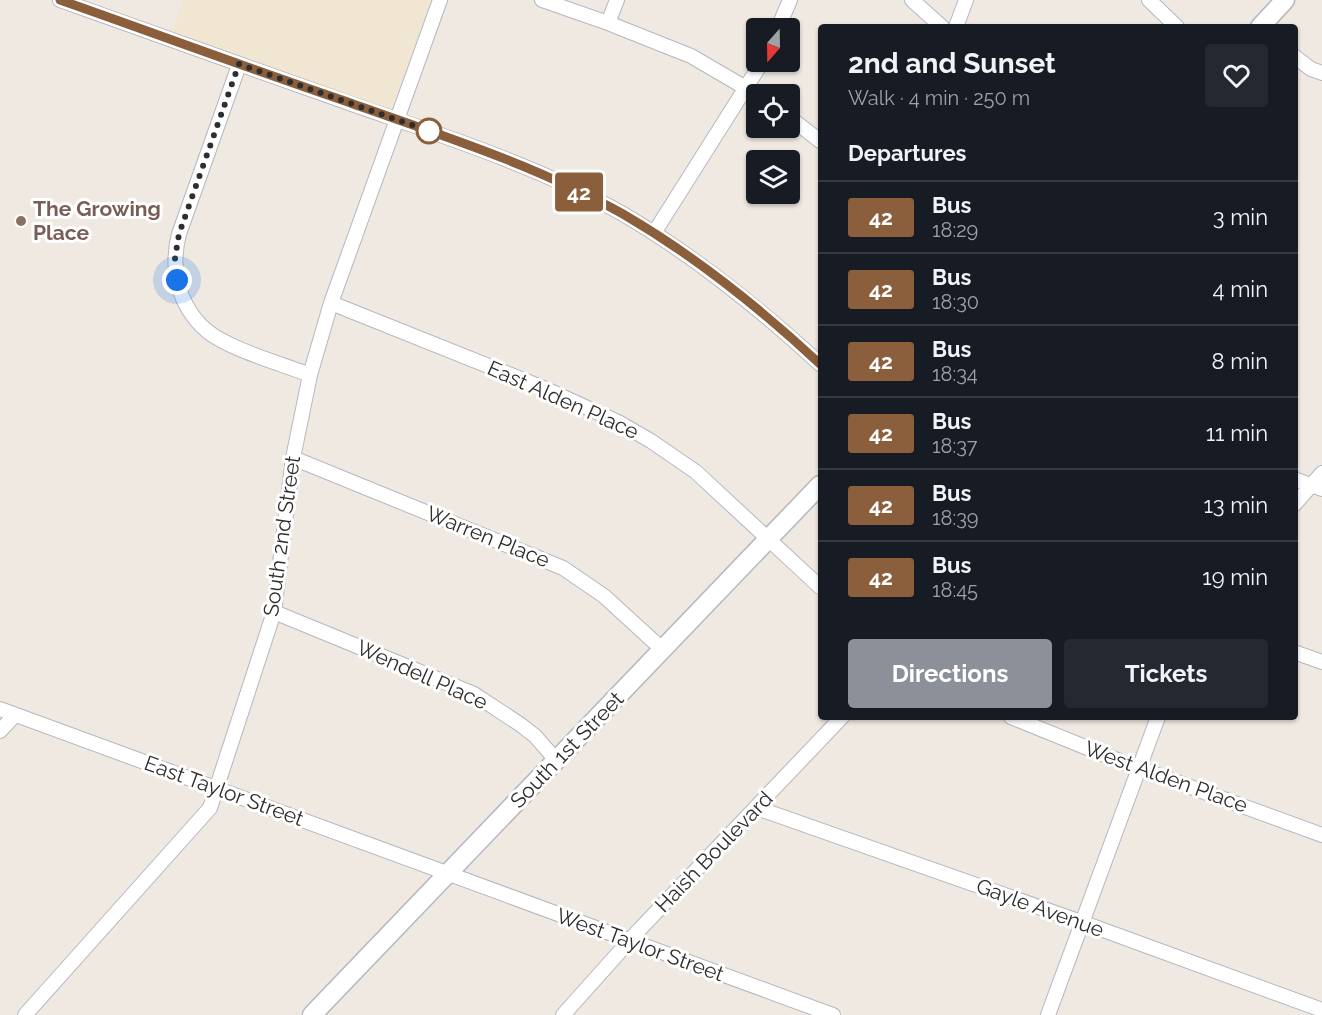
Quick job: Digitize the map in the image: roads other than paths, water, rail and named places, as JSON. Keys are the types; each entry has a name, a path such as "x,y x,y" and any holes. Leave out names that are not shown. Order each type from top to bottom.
{"street":[{"path":"60,0 492,153 544,175 621,213 736,290 818,362"},
{"name":"South 2nd Street","path":"25,1015 210,808 274,612 293,458 310,375 331,303 440,0"},
{"path":"542,0 691,56 746,88"},
{"path":"608,23 617,0"},
{"path":"782,18 790,0"},
{"path":"912,0 939,24"},
{"path":"957,24 966,0"},
{"path":"1149,0 1174,24"},
{"path":"1263,24 1286,0"},
{"path":"1298,59 1322,73"},
{"path":"239,64 179,234 175,258 177,280 187,307 207,331 256,355 310,375"},
{"path":"654,234 746,101"},
{"path":"800,126 818,139"},
{"name":"East Alden Place","path":"331,303 546,389 618,422 681,461 769,538"},
{"name":"Warren Place","path":"293,458 556,564 604,596 663,650"},
{"path":"1298,502 1316,487 1322,473"},
{"path":"1298,480 1316,487"},
{"name":"South 1st Street","path":"312,1015 818,487"},
{"path":"769,538 818,585"},
{"name":"Wendell Place","path":"274,612 474,694 535,736 557,761"},
{"path":"1298,653 1322,662"},
{"name":"East Taylor Street","path":"0,709 447,874"},
{"path":"0,731 15,715"},
{"name":"Haish Boulevard","path":"562,1015 629,941 839,720"},
{"name":"West Alden Place","path":"1019,720 1139,768 1322,835"},
{"path":"1048,1015 1084,923 1157,720"},
{"name":"Gayle Avenue","path":"757,808 1322,1010"},
{"name":"West Taylor Street","path":"447,874 832,1015"}],"place":[{"name":"The Growing Place","path":"21,221"}]}
